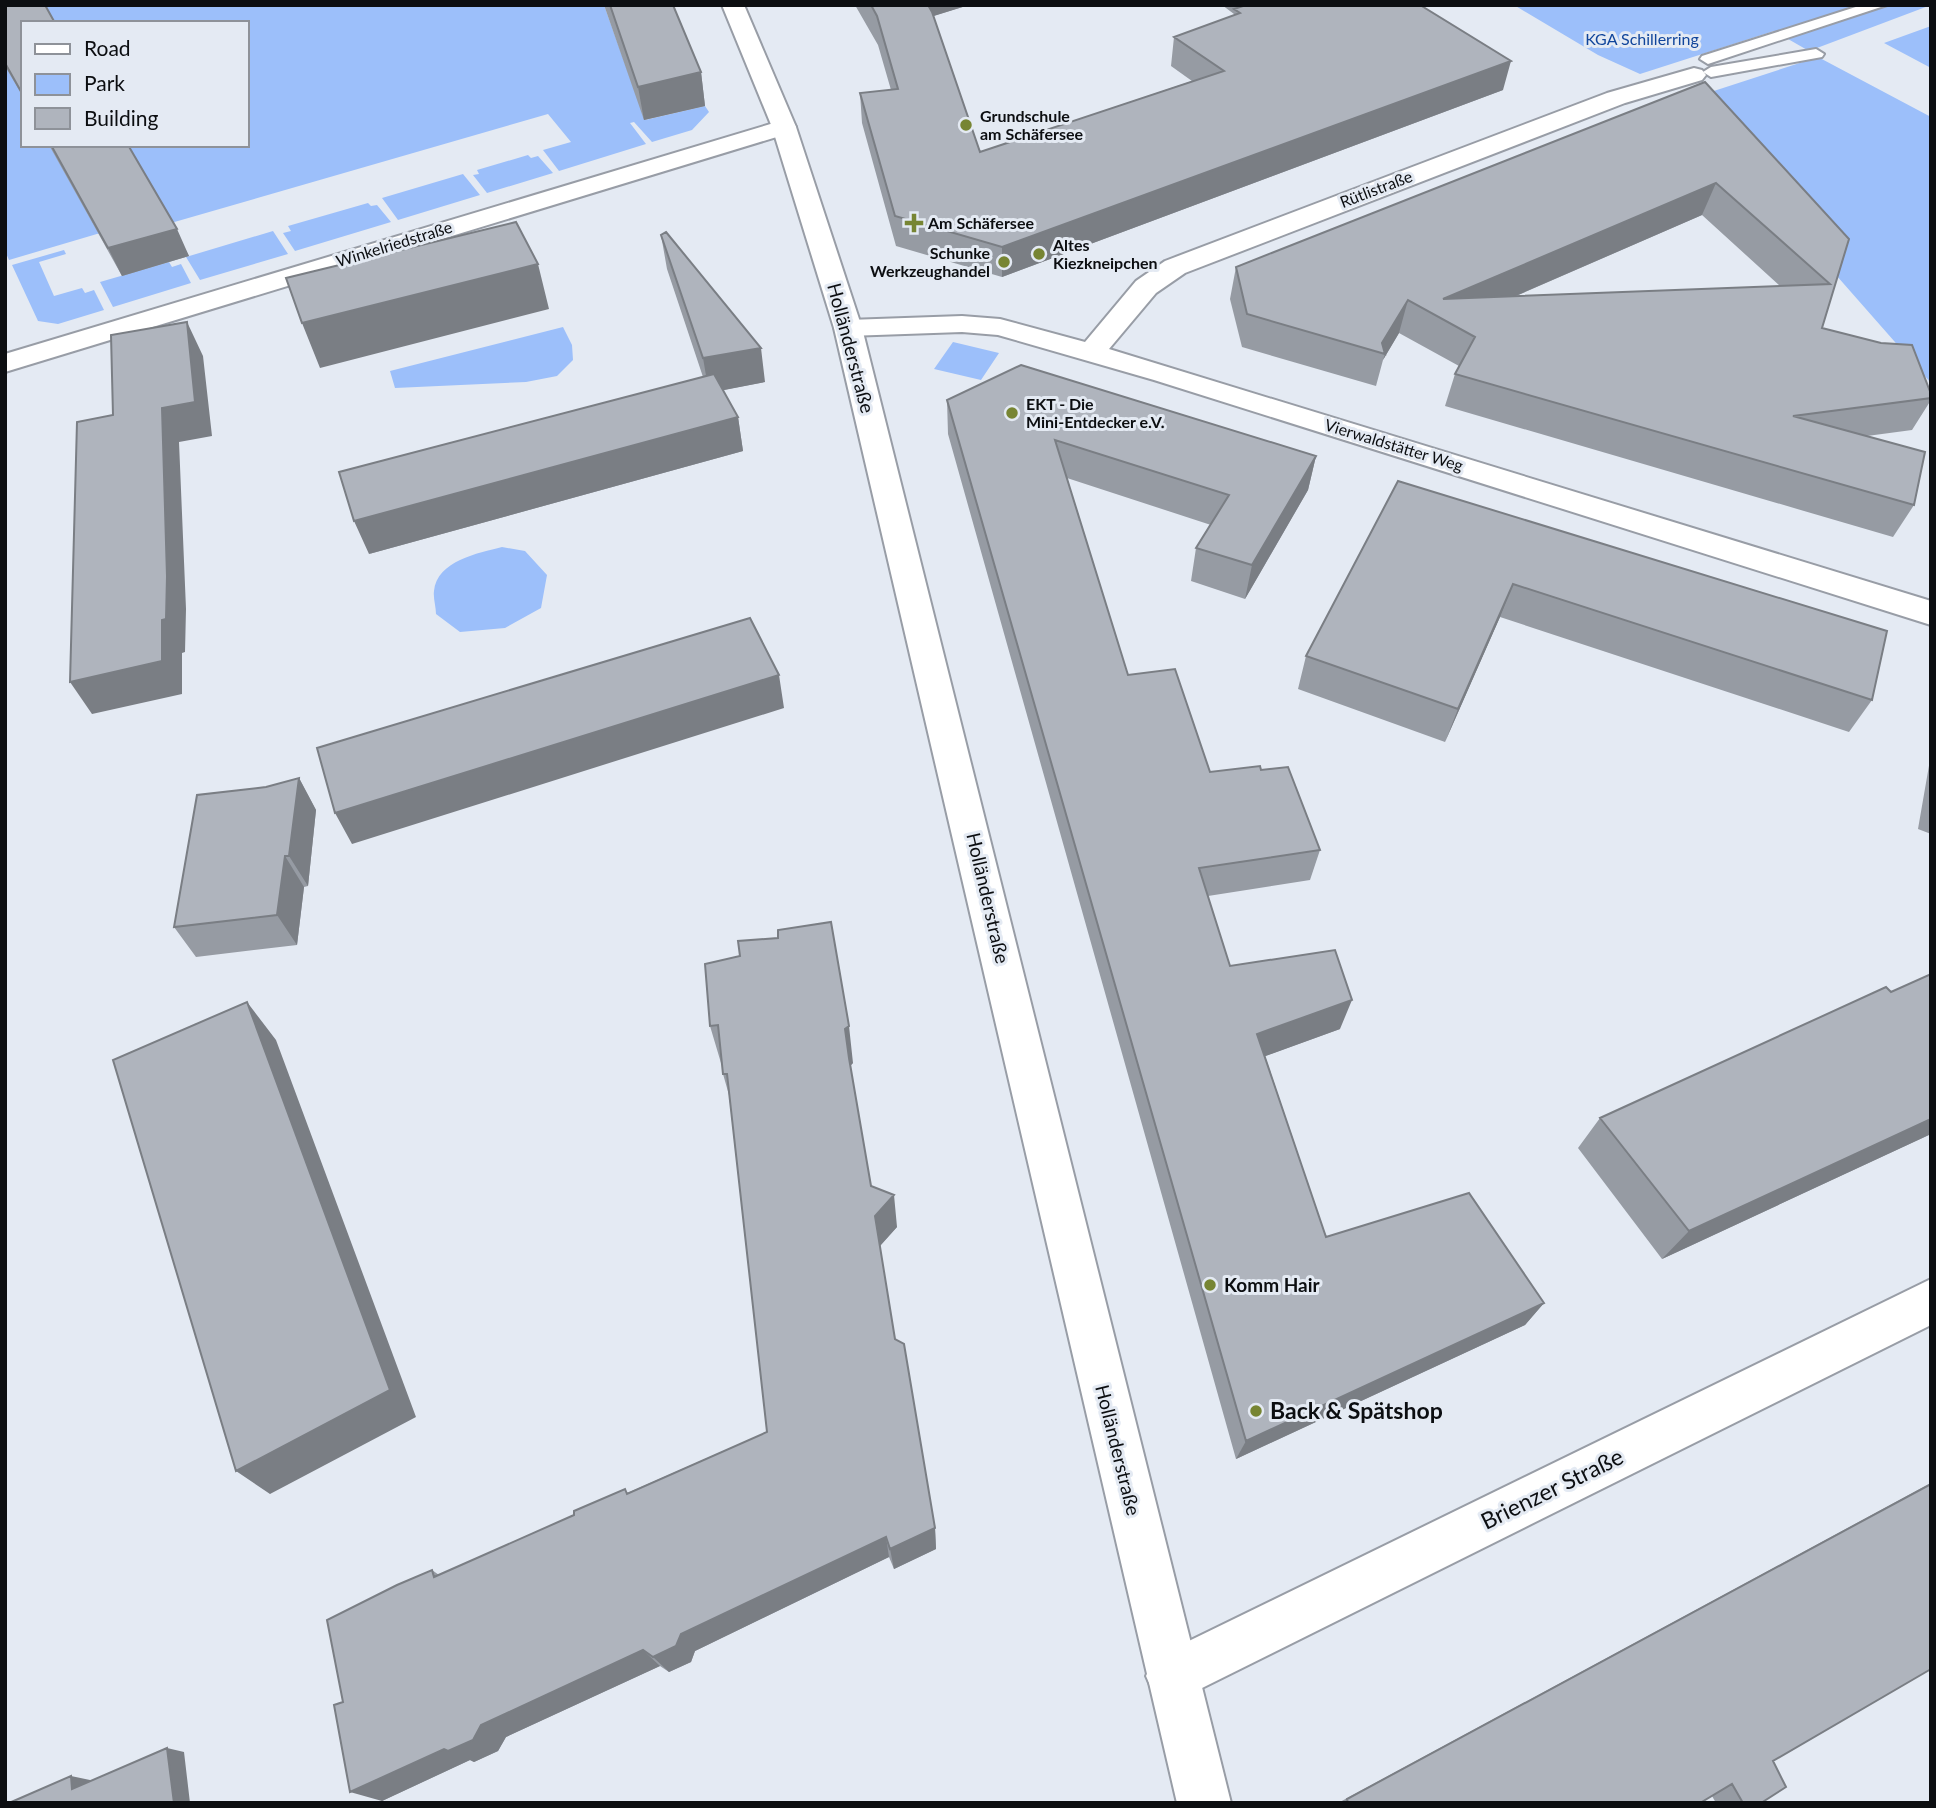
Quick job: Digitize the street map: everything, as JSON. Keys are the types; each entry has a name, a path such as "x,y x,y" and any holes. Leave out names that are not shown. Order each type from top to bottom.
{"street":[{"name":"Holländerstraße","path":"733,5 784,127 848,328 978,855 1204,1803"},
{"name":"Rütlistraße","path":"1091,353 1146,287 1184,262 1701,67"},
{"name":"Winkelriedstraße","path":"10,353 784,127"},
{"name":"Vierwaldstätter Weg","path":"848,328 961,324 1000,327 1931,613"},
{"name":"Brienzer Straße","path":"1172,1676 1931,1301"}],"lane":[{"path":"1701,67 1879,5"},
{"path":"1701,67 1816,54"}],"green space":[{"path":"5,5 604,5 645,120 705,106 709,112 692,130 652,142 634,122 630,123 646,144 559,171 543,150 571,142 548,114 112,240 107,231 9,260 5,251"},
{"name":"KGA Schillerring","path":"1514,5 1931,5 1809,51 1774,31 1640,74 1598,55"},
{"path":"1931,26 1931,68 1884,43"},
{"path":"1818,57 1931,117 1931,383 1683,101"},
{"path":"528,155 531,158 538,156 553,173 487,193 473,175 479,174 477,170"},
{"path":"463,174 480,195 398,220 382,198"},
{"path":"368,203 371,206 377,205 391,222 295,251 283,233 291,231 288,226"},
{"path":"273,231 288,254 200,280 186,257"},
{"path":"64,250 66,254 39,262 54,296 82,288 85,293 94,290 104,310 58,324 38,321 12,265"},
{"path":"169,262 172,267 181,264 191,283 113,307 100,282"},
{"path":"563,327 572,345 573,360 557,376 526,382 395,388 390,371"},
{"path":"953,342 999,353 981,380 934,369"},
{"path":"502,547 525,551 547,575 541,608 505,628 460,632 436,614 434,594 437,581 443,572 460,560"}],"building":[{"path":"5,5 45,5 54,21 21,21 21,91 5,63"},
{"path":"610,5 673,5 701,72 638,87"},
{"path":"871,5 928,5 980,152 1224,71 1174,37 1240,13 1234,9 1246,5 1420,5 1511,61 1002,247 895,216 860,93 898,89 877,16"},
{"path":"1705,82 1849,239 1822,328 1881,343 1912,345 1931,398 1793,416 1925,452 1914,505 1455,374 1475,337 1408,300 1382,343 1385,354 1247,314 1236,267","holes":["1716,183 1830,284 1443,299"]},
{"path":"52,147 129,147 177,229 108,248"},
{"path":"516,222 538,264 302,323 286,278"},
{"path":"666,232 761,348 703,358 661,235"},
{"path":"187,322 195,402 162,408 167,576 166,619 162,620 162,661 70,682 77,422 113,415 111,335"},
{"path":"1021,365 1316,456 1252,565 1196,548 1229,495 1055,440 1128,675 1175,669 1210,772 1260,766 1261,770 1288,767 1320,850 1199,868 1230,966 1335,950 1352,1000 1257,1034 1326,1237 1469,1193 1544,1303 1246,1441 947,400"},
{"path":"714,374 738,417 354,521 339,472"},
{"path":"1398,481 1887,631 1872,700 1513,584 1458,709 1306,656"},
{"path":"750,618 779,675 335,813 317,748"},
{"path":"299,778 289,856 285,856 277,915 174,927 197,795 266,787"},
{"path":"831,922 849,1026 845,1029 849,1058 871,1186 894,1195 875,1216 895,1339 904,1344 935,1528 890,1549 886,1537 681,1634 676,1646 653,1657 643,1650 481,1725 473,1740 448,1751 444,1749 350,1792 334,1705 343,1702 327,1620 432,1570 434,1577 574,1515 574,1511 625,1489 627,1494 767,1432 727,1074 723,1074 718,1025 710,1026 705,964 740,956 738,941 778,938 778,930"},
{"path":"1931,974 1931,1119 1689,1231 1600,1118 1886,987 1891,992"},
{"path":"247,1002 390,1390 236,1471 113,1060"},
{"path":"1931,1484 1931,1669 1773,1761 1786,1787 1761,1803 1743,1803 1732,1784 1700,1803 1348,1803 1347,1799"},
{"path":"167,1748 174,1803 9,1803 71,1776 72,1789"}],"place":[{"name":"Grundschule am Schäfersee","path":"966,125"},
{"name":"Am Schäfersee","path":"914,223"},
{"name":"Altes Kiezkneipchen","path":"1039,254"},
{"name":"Schunke Werkzeughandel","path":"1004,262"},
{"name":"EKT - Die Mini-Entdecker e.V.","path":"1012,413"},
{"name":"Komm Hair","path":"1210,1285"},
{"name":"Back & Spätshop","path":"1256,1411"}]}
